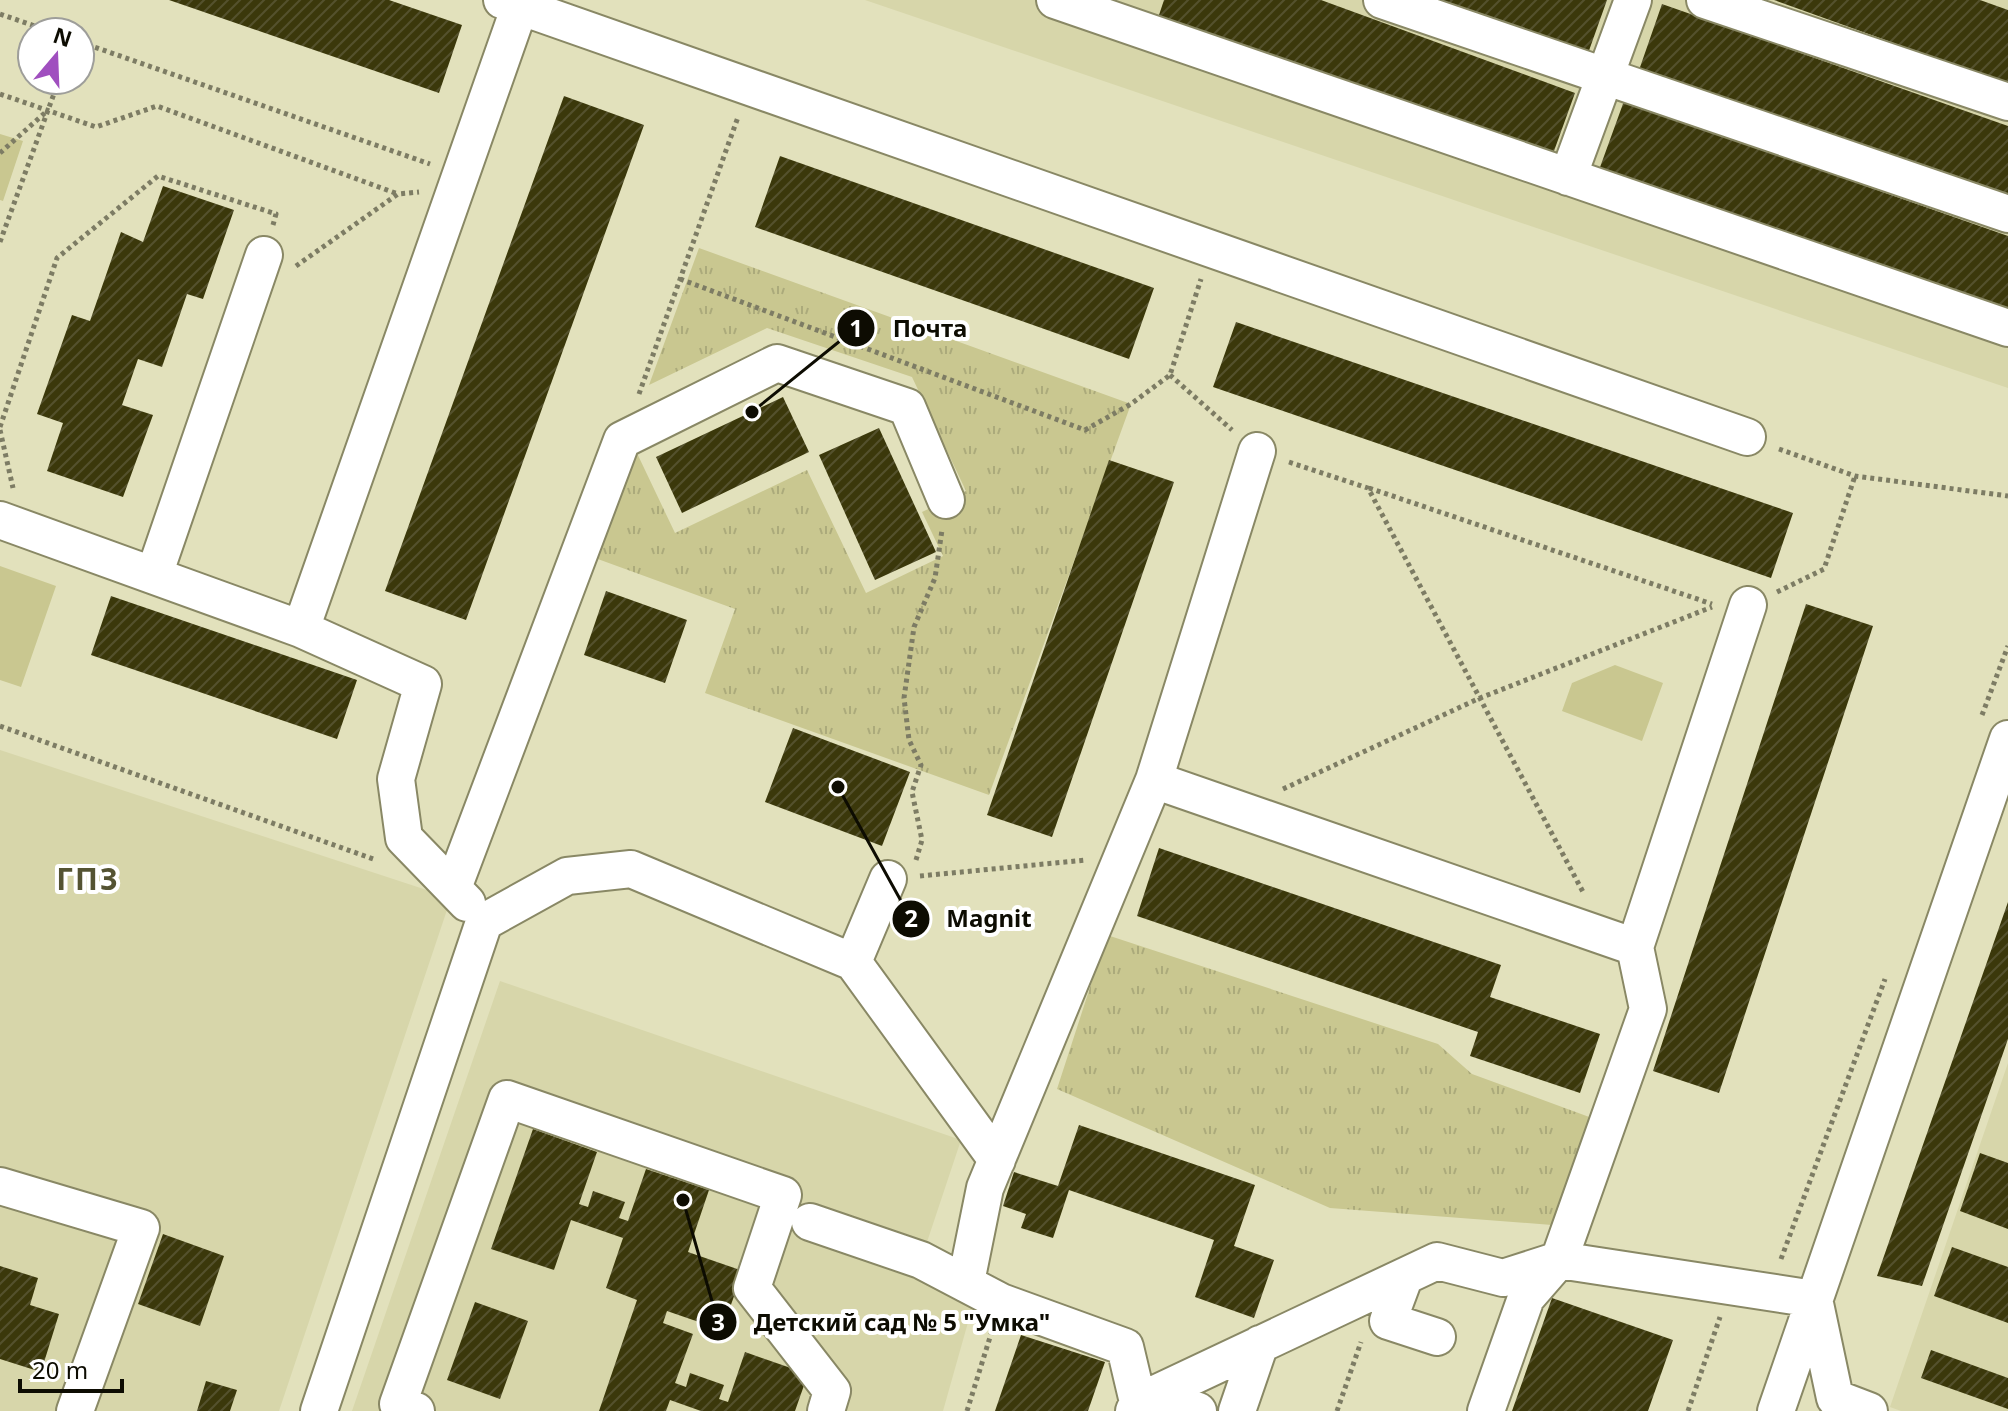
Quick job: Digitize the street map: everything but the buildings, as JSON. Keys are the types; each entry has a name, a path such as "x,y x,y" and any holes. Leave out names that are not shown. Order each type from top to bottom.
{"street":[{"path":"1055,0 1132,13 1568,177 2008,328"},
{"path":"1382,0 2008,214"},
{"path":"1568,177 1633,0"},
{"path":"1705,0 2008,102"},
{"path":"301,629 459,181 511,3 1747,437"},
{"path":"154,575 264,255"},
{"path":"453,888 622,440 777,363 907,407 946,500"},
{"path":"966,1282 985,1188 1154,780 1257,451"},
{"path":"11,524 301,629 423,684 396,779 404,838 484,922"},
{"path":"1486,1411 1526,1298 1559,1260 1648,1009 1621,942 1748,605"},
{"path":"1776,1411 1994,729"},
{"path":"1154,780 1621,942"},
{"path":"319,1411 484,922 567,876 631,869 853,962 997,1160"},
{"path":"853,962 900,878"},
{"path":"416,1411 398,1404 507,1099 783,1195 752,1288 832,1391 826,1411"},
{"path":"0,1186 141,1228 75,1411"},
{"path":"810,1222 921,1260 1001,1302 1125,1347 1141,1403"},
{"path":"1141,1403 1437,1261 1503,1278 1559,1260 1814,1299"},
{"path":"1392,1283 1388,1321 1437,1337"},
{"path":"1814,1299 1835,1398 1869,1411"},
{"path":"1237,1411 1260,1344"},
{"path":"1141,1403 1198,1411"}],"path":[{"path":"96,48 459,181"},
{"path":"622,440 749,85"},
{"path":"0,94 96,127 157,106 398,194"},
{"path":"0,242 53,96"},
{"path":"0,153 48,111"},
{"path":"11,524 0,428 57,258 158,176 276,214 264,255"},
{"path":"249,298 398,194 459,181"},
{"path":"680,279 1085,430 1131,404 1170,375 1212,248"},
{"path":"1170,375 1257,451 1717,605 1480,698 1238,810"},
{"path":"1747,437 1855,476 2008,496"},
{"path":"1748,605 1824,569 1855,476"},
{"path":"1368,488 1480,698 1621,942"},
{"path":"900,878 922,840 912,792 921,765 909,740 904,698 914,627 935,578 946,500"},
{"path":"1994,729 2008,646"},
{"path":"0,726 380,862"},
{"path":"900,878 1122,856"},
{"path":"1688,1411 1730,1286 1778,1269 1887,972"},
{"path":"1337,1411 1392,1283"},
{"path":"967,1411 1001,1302"}],"shaded area":[{"path":"865,0 2008,0 2008,388"},
{"path":"0,750 451,898 279,1411 0,1411"},
{"path":"500,981 961,1140 921,1260 976,1294 943,1411 352,1411"},
{"path":"2008,1063 2008,1411 1901,1411 1890,1407"}],"green space":[{"path":"0,134 23,141 3,201 0,200"},
{"path":"699,248 1131,404 989,795 705,693 735,609 595,558 635,449 675,533 807,470 866,593 943,556 922,512 966,491 912,377 767,328 649,385"},
{"path":"0,566 56,586 21,687 0,680"},
{"path":"1615,665 1663,683 1642,741 1562,711 1572,683"},
{"path":"1107,935 1438,1044 1472,1074 1592,1118 1552,1225 1330,1208 1057,1089"}],"place":[{"name":"Почта","path":"752,412"},
{"name":"Magnit","path":"838,787"},
{"name":"Детский сад № 5 \"Умка\"","path":"683,1200"}],"district":[{"name":"ГПЗ","path":"88,878"}]}
